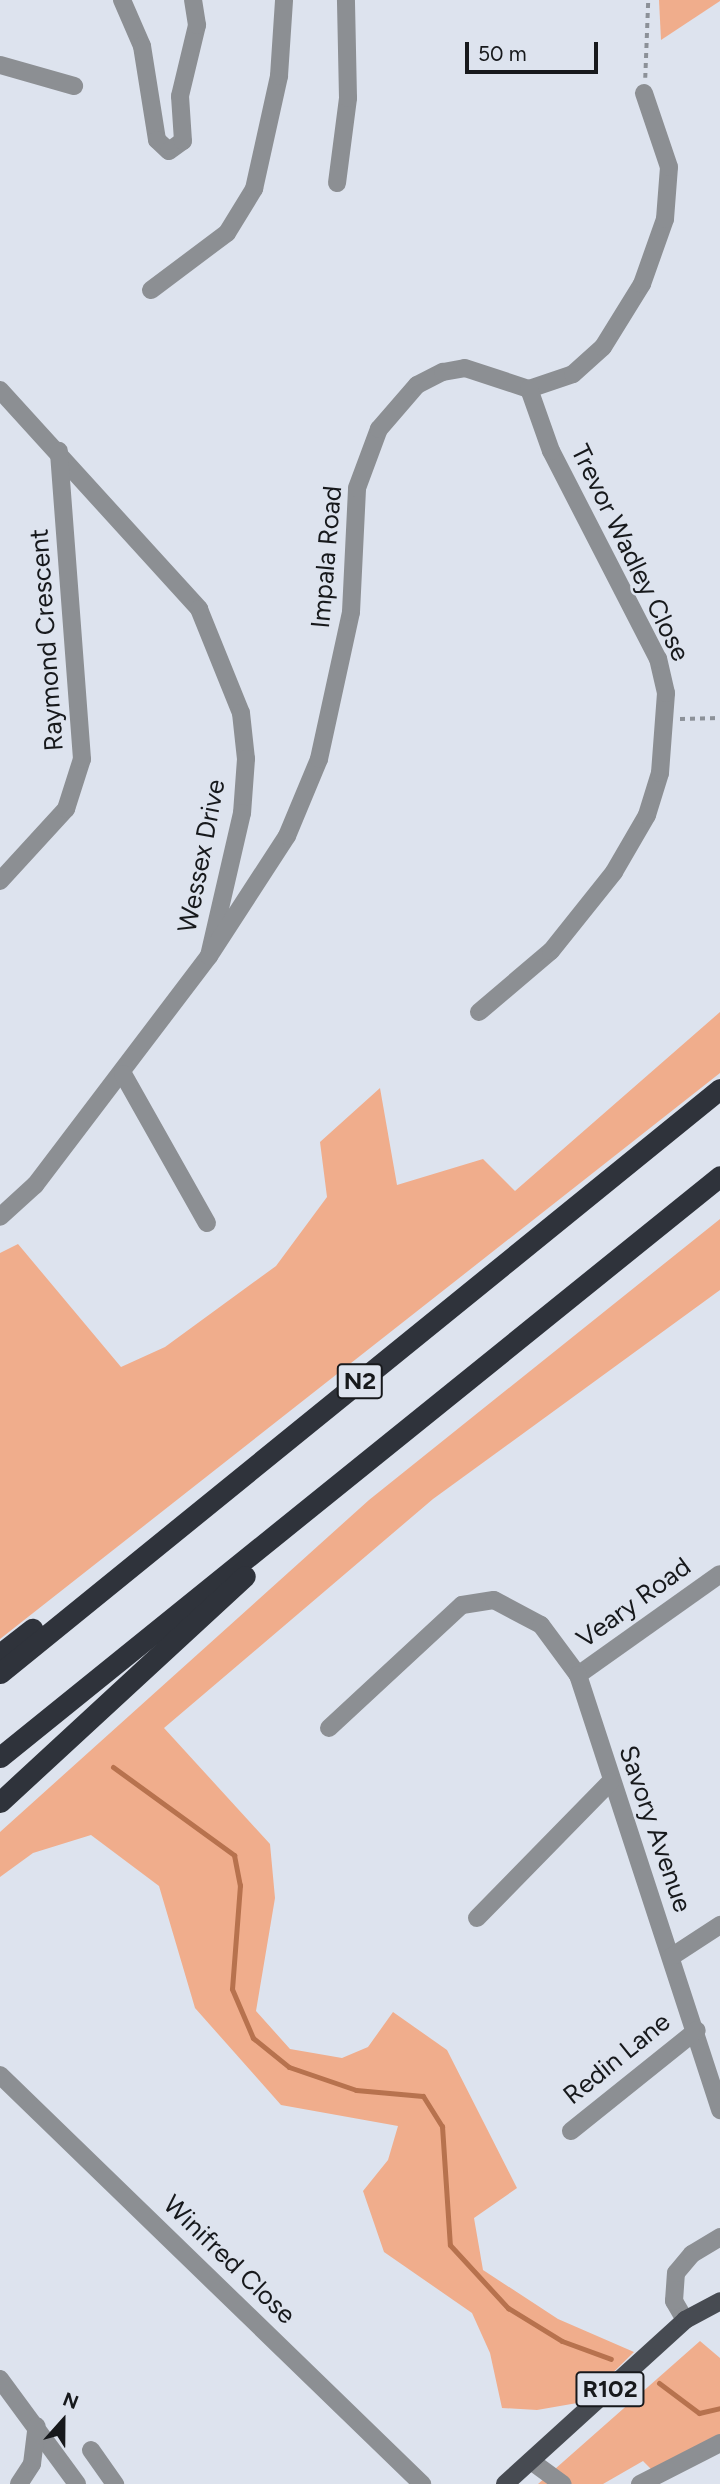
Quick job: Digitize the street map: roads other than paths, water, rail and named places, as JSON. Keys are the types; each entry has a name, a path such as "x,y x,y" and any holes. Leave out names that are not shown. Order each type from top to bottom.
{"highway":[{"name":"N2","path":"0,1673 720,1089"},
{"name":"N2","path":"0,1757 720,1176"},
{"path":"0,1654 208,1493 258,1464"},
{"path":"0,1802 305,1524 333,1488"}],"main road":[{"name":"R102","path":"505,2484 685,2320 720,2301"}],"street":[{"path":"122,0 142,46 157,140 174,151 183,141 180,85 197,26 193,0"},
{"path":"150,290 227,233 254,189 279,76 284,0"},
{"path":"337,183 348,98 346,0"},
{"path":"0,65 74,86"},
{"path":"529,388 552,385 591,362 651,264 670,175 644,93"},
{"name":"Impala Road","path":"209,956 287,836 320,759 351,612 358,488 379,429 417,385 443,372 465,368 529,388"},
{"name":"Trevor Wadley Close","path":"479,1012 551,951 626,854 660,773 664,719 659,659 551,452 529,388"},
{"name":"Wessex Drive","path":"0,390 59,451 199,609 241,713 242,813 209,956 123,1074 35,1185 0,1217"},
{"name":"Raymond Crescent","path":"0,881 66,809 82,759 59,451"},
{"path":"123,1074 207,1223"},
{"name":"Veary Road","path":"578,1675 720,1574"},
{"name":"Savory Avenue","path":"329,1728 441,1620 462,1605 494,1600 541,1625 578,1675 610,1782 697,2030 720,2110"},
{"path":"477,1918 610,1782"},
{"path":"671,1957 720,1925"},
{"name":"Redin Lane","path":"571,2131 697,2030"},
{"name":"Winifred Close","path":"0,2075 422,2484"},
{"path":"685,2320 674,2301 676,2273 720,2237"},
{"path":"1,2381 37,2426 77,2484"},
{"path":"19,2484 32,2463 37,2426"},
{"path":"640,2484 720,2442"},
{"path":"91,2450 115,2484"},
{"path":"531,2461 563,2484"}],"waterway":[{"path":"113,1767 234,1855 240,1885 232,1989 253,2038 289,2067 356,2090 423,2096 442,2126 450,2245 508,2308 562,2341 611,2359"},
{"path":"659,2383 699,2413 720,2408"}]}
